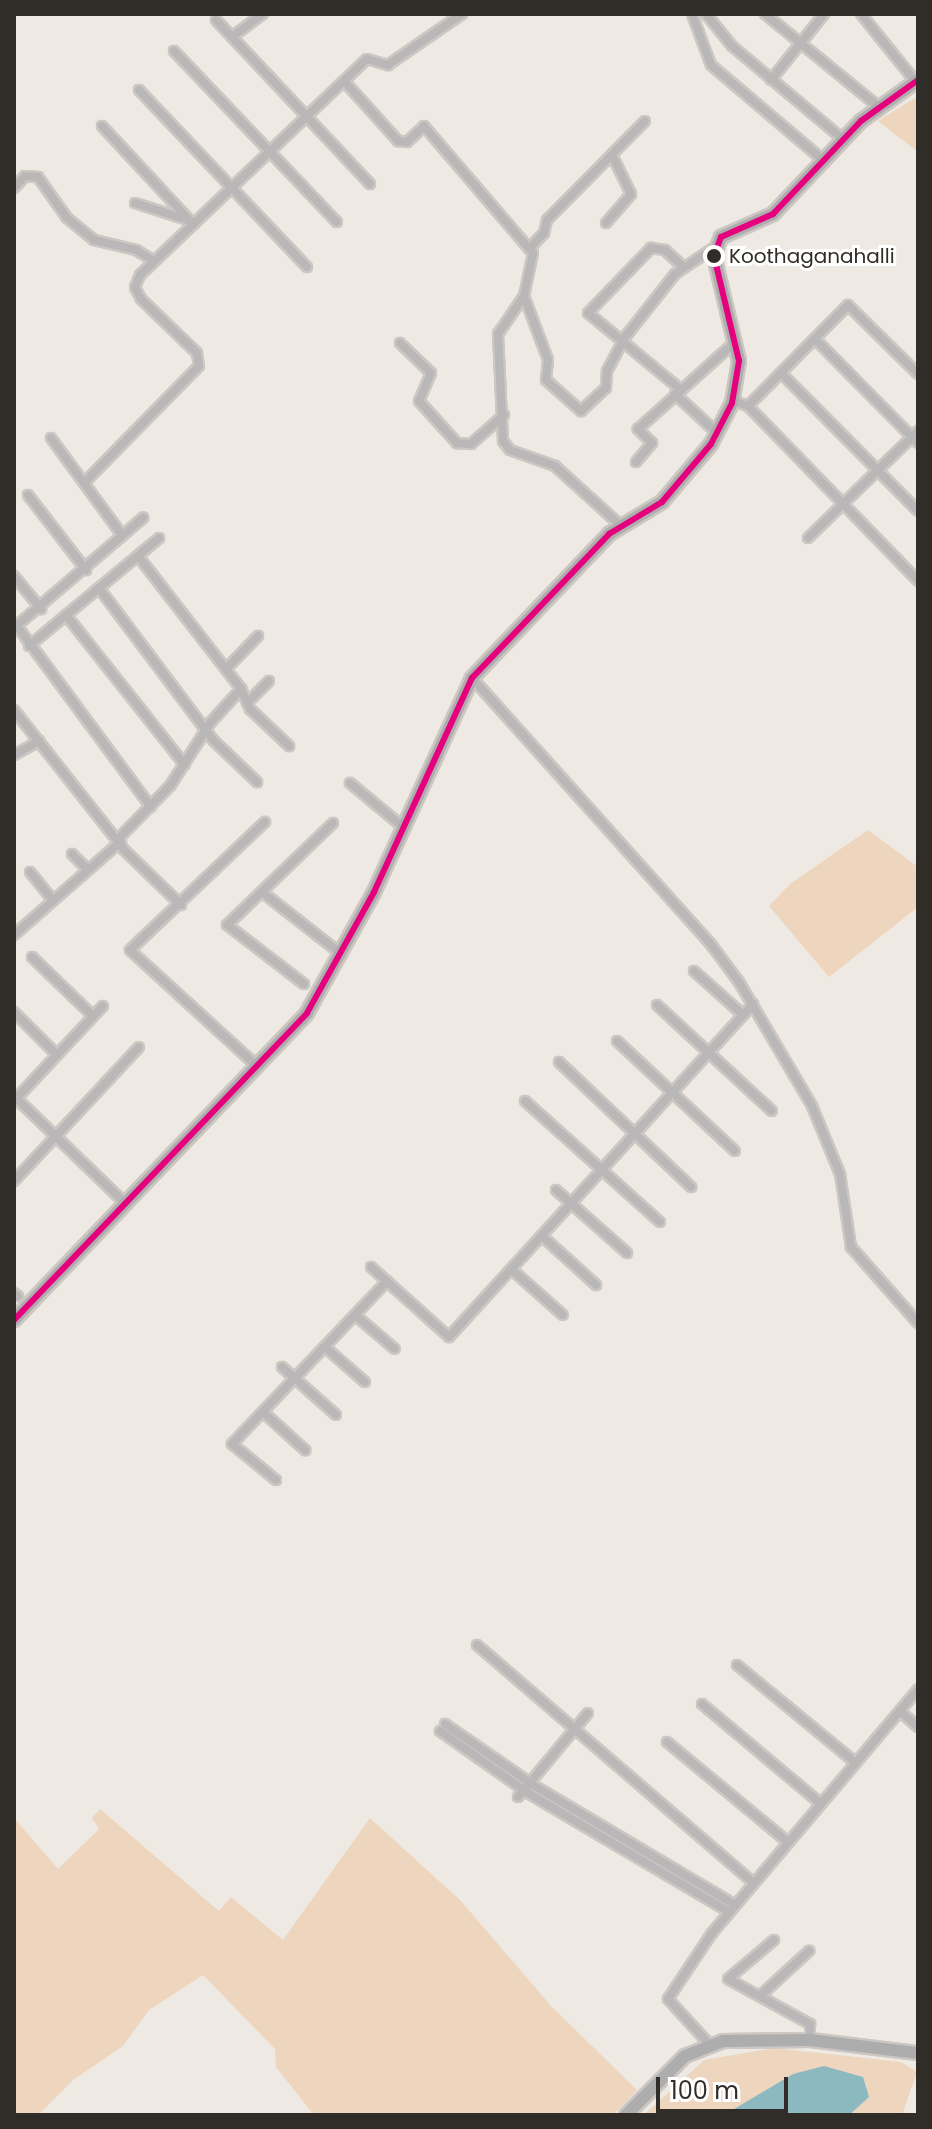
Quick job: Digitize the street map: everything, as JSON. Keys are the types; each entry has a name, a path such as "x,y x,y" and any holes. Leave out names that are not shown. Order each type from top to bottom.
{"street":[{"path":"232,37 263,14"},
{"path":"84,483 199,366 197,353 141,299 135,287 154,261 367,59 388,65 462,14"},
{"path":"692,14 711,65 823,160"},
{"path":"706,14 732,46 843,139"},
{"path":"765,14 878,106"},
{"path":"771,80 824,14"},
{"path":"524,296 548,360 546,380 577,410 606,388 607,371 623,343 683,267 715,247 721,237 773,214 878,106 917,80 861,14"},
{"path":"216,20 370,184"},
{"path":"174,51 337,222"},
{"path":"344,81 398,141 407,142 424,126 529,249 534,258 524,296 498,334 503,441 510,450 555,466 620,525"},
{"path":"139,90 307,267"},
{"path":"529,249 544,233 547,220 645,121"},
{"path":"102,126 192,222"},
{"path":"606,223 631,194 612,155"},
{"path":"14,188 25,176 38,177 67,218 94,240 136,250 154,261"},
{"path":"135,203 192,222"},
{"path":"14,1320 307,1013 341,954 472,678 620,525 662,502 717,433 732,400 739,361 715,247"},
{"path":"683,267 665,250 651,248 589,309 589,318 678,391 717,433"},
{"path":"748,406 848,305 918,374"},
{"path":"808,538 916,437 815,339"},
{"path":"636,462 652,443 638,429 735,342"},
{"path":"400,343 431,373 419,401 457,443 471,444 504,414"},
{"path":"781,373 918,511"},
{"path":"732,400 748,406 841,507 918,581"},
{"path":"51,438 122,535"},
{"path":"28,495 86,570"},
{"path":"143,518 41,609 15,627 151,807"},
{"path":"29,646 159,538"},
{"path":"138,556 241,689 247,703 289,746"},
{"path":"14,576 41,609"},
{"path":"99,588 208,730 257,782"},
{"path":"66,615 185,765"},
{"path":"226,669 258,636"},
{"path":"472,678 710,943 753,1004 806,1093 840,1174 851,1247 918,1323"},
{"path":"247,703 269,681"},
{"path":"14,935 119,843 185,765 241,689"},
{"path":"14,710 119,843 181,905"},
{"path":"14,755 39,741"},
{"path":"350,783 403,827"},
{"path":"258,1067 130,954 132,945 181,905 265,822"},
{"path":"304,984 227,925 333,823"},
{"path":"72,854 87,869"},
{"path":"30,872 53,900"},
{"path":"262,892 341,954"},
{"path":"14,920 22,928"},
{"path":"32,957 93,1016"},
{"path":"694,971 743,1015"},
{"path":"371,1267 449,1337 753,1004"},
{"path":"657,1005 772,1111"},
{"path":"103,1006 15,1099 126,1204"},
{"path":"14,1012 57,1055"},
{"path":"617,1041 735,1151"},
{"path":"14,1181 139,1047"},
{"path":"559,1062 691,1187"},
{"path":"525,1101 660,1222"},
{"path":"556,1190 627,1253"},
{"path":"542,1236 596,1285"},
{"path":"511,1269 563,1315"},
{"path":"276,1480 232,1444 387,1281"},
{"path":"355,1315 395,1349"},
{"path":"325,1347 365,1382"},
{"path":"282,1367 336,1415"},
{"path":"263,1412 305,1450"},
{"path":"477,1645 754,1883"},
{"path":"737,1665 856,1763"},
{"path":"709,2044 668,1999 732,1909 918,1689"},
{"path":"702,1704 821,1804"},
{"path":"900,1711 918,1727"},
{"path":"524,1790 588,1713"},
{"path":"442,1727 524,1790 732,1909"},
{"path":"667,1742 788,1842"},
{"path":"774,1940 728,1979 810,2024 810,2040"},
{"path":"760,1996 809,1951"},
{"path":"626,2115 672,2067 709,2044 810,2040 918,2053"}],"shaded area":[{"path":"918,96 918,152 878,121"},
{"path":"868,830 918,867 918,907 829,977 769,906 790,884"},
{"path":"100,1809 219,1911 231,1897 283,1940 370,1818 461,1901 551,2006 637,2090 613,2115 314,2115 276,2067 275,2049 203,1975 149,2010 123,2046 73,2080 38,2115 14,2115 14,1818 58,1869 99,1829 92,1818"},
{"path":"774,2048 901,2062 917,2072 902,2115 644,2115 704,2060"}],"water":[{"path":"824,2066 863,2077 869,2097 849,2115 724,2115 793,2074"}],"transit line":[{"path":"14,1320 307,1013 374,892 472,678 609,534 662,502 711,444 732,403 739,361 714,256 721,237 773,214 861,121 918,80"}],"place":[{"name":"Koothaganahalli","path":"714,256"}]}
